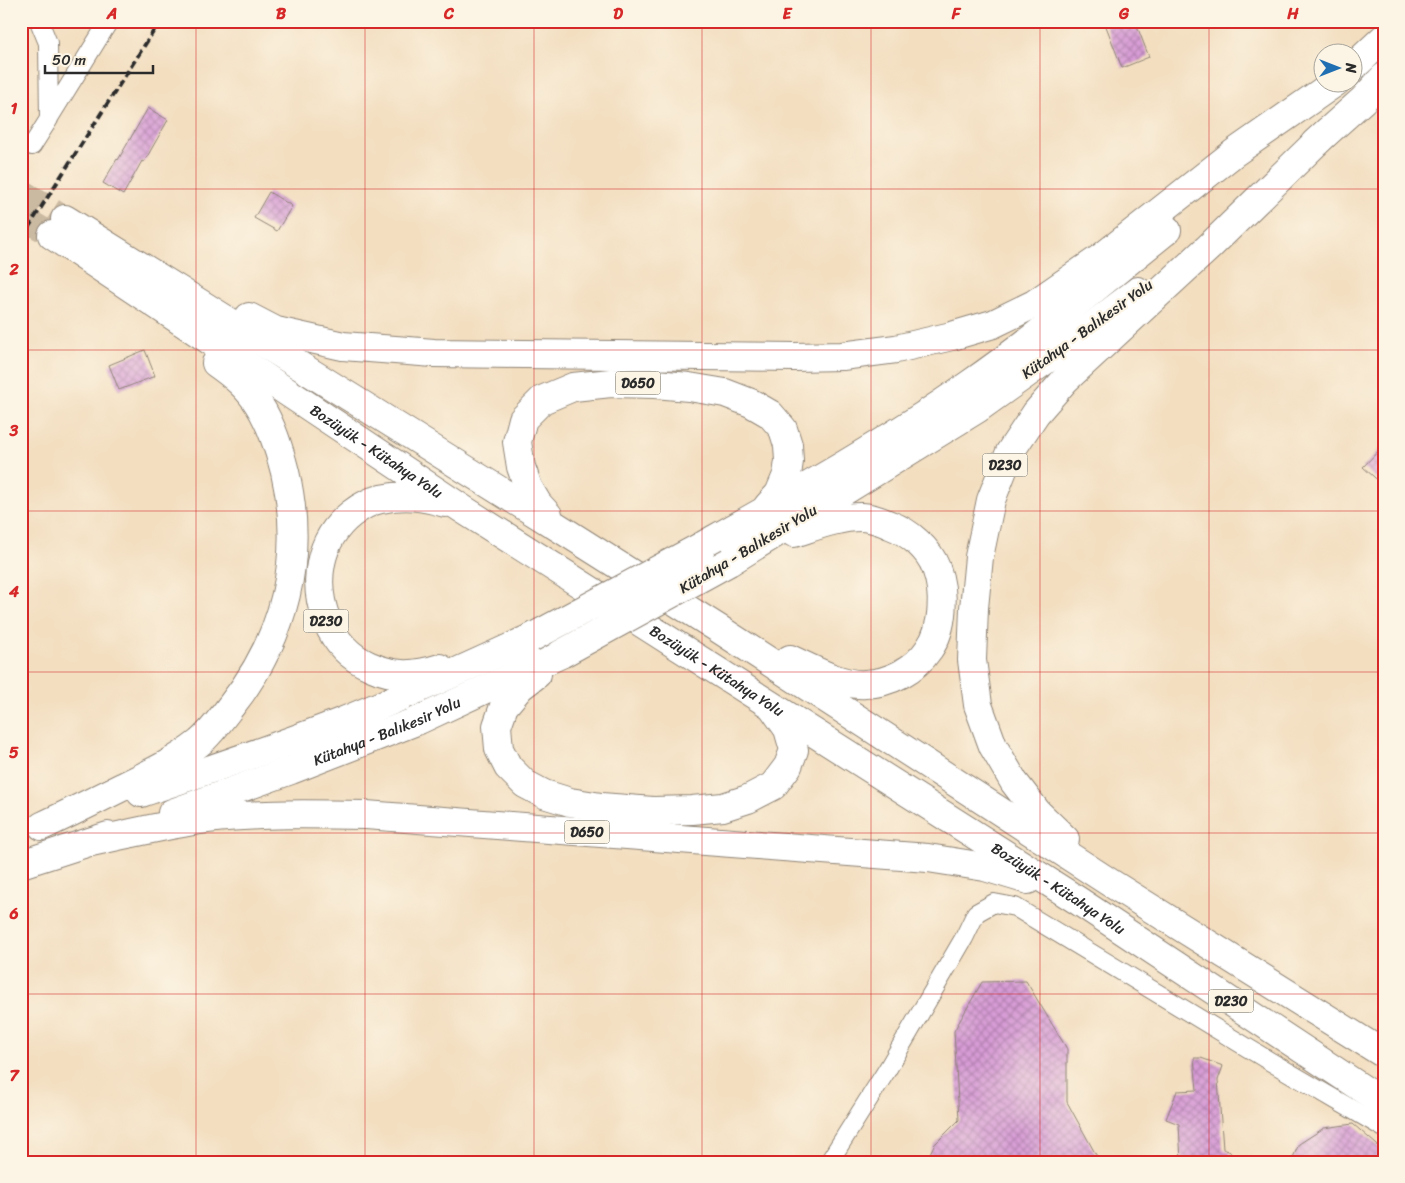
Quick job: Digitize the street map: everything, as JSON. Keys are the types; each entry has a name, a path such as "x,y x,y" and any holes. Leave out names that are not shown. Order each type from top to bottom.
{"highway":[{"path":"1362,59 1384,38"},
{"name":"Kütahya - Balıkesir Yolu","path":"21,864 91,842 291,770 419,720 561,654 729,562 977,409 1075,340 1174,265 1373,92 1384,78"},
{"path":"58,227 276,331 342,346 434,353 842,356 896,349 952,336 993,324 1034,304 1102,257 1234,153 1322,92"},
{"name":"Kütahya - Balıkesir Yolu","path":"32,830 254,754 340,722 414,691 531,638 763,512 896,433 970,384 1031,339 1191,210 1326,92"},
{"name":"D230","path":"1109,882 1037,812 1014,782 993,746 978,705 972,660 974,608 979,557 991,500 1010,452 1036,413 1065,380 1210,247 1328,131"},
{"path":"32,830 149,774 174,760 199,742 219,722 258,668 271,640 284,607 292,551 292,520 289,490 272,430 259,405 241,382 58,227"},
{"name":"Bozüyük - Kütahya Yolu","path":"58,227 461,508 1077,900 1384,1103"},
{"name":"Bozüyük - Kütahya Yolu","path":"58,227 561,529 1109,882 1384,1054"},
{"name":"D650","path":"561,529 538,504 528,487 521,467 517,442 523,419 542,400 573,386 611,383 689,387 725,393 751,402 770,414 783,428 788,445 789,460 779,494 763,512"},
{"name":"D230","path":"461,508 425,497 401,496 380,499 360,507 342,521 328,540 320,564 318,587 322,610 332,633 345,651 365,664 383,672 407,675 430,672 531,638"},
{"path":"719,629 844,682 863,685 888,681 914,666 930,648 940,623 942,597 936,568 923,547 901,529 880,521 862,517 846,518 825,523 789,535 729,562"},
{"path":"561,654 520,688 504,706 497,726 499,749 508,768 525,784 544,794 570,802 636,810 692,810 723,807 748,799 773,786 788,766 794,750 788,729 774,708"},
{"name":"D650","path":"91,842 208,819 302,814 366,815 928,858 985,867 1024,878 1077,900"}],"street":[{"path":"39,21 48,43 49,119"},
{"path":"32,146 109,21"},
{"path":"829,1162 887,1070 964,938 976,913 994,902 1015,907 1384,1128"}],"building":[{"path":"1104,21 1135,21 1149,57 1122,68"},
{"path":"148,108 168,120 123,195 103,183"},
{"path":"269,192 292,206 277,231 254,218"},
{"path":"145,350 155,376 119,390 109,365"},
{"path":"1384,445 1384,486 1363,467"},
{"path":"1026,981 1067,1049 1067,1102 1100,1162 926,1162 934,1145 959,1120 954,1031 982,982"},
{"path":"1194,1058 1201,1058 1223,1066 1218,1080 1223,1149 1231,1152 1227,1162 1181,1162 1179,1124 1166,1119 1177,1091 1197,1090"},
{"path":"1353,1124 1384,1151 1384,1162 1291,1162 1299,1144 1324,1128"}],"tunnel":[{"path":"21,191 65,219"},
{"path":"21,217 52,235"}],"railway":[{"path":"21,239 160,21"}]}
